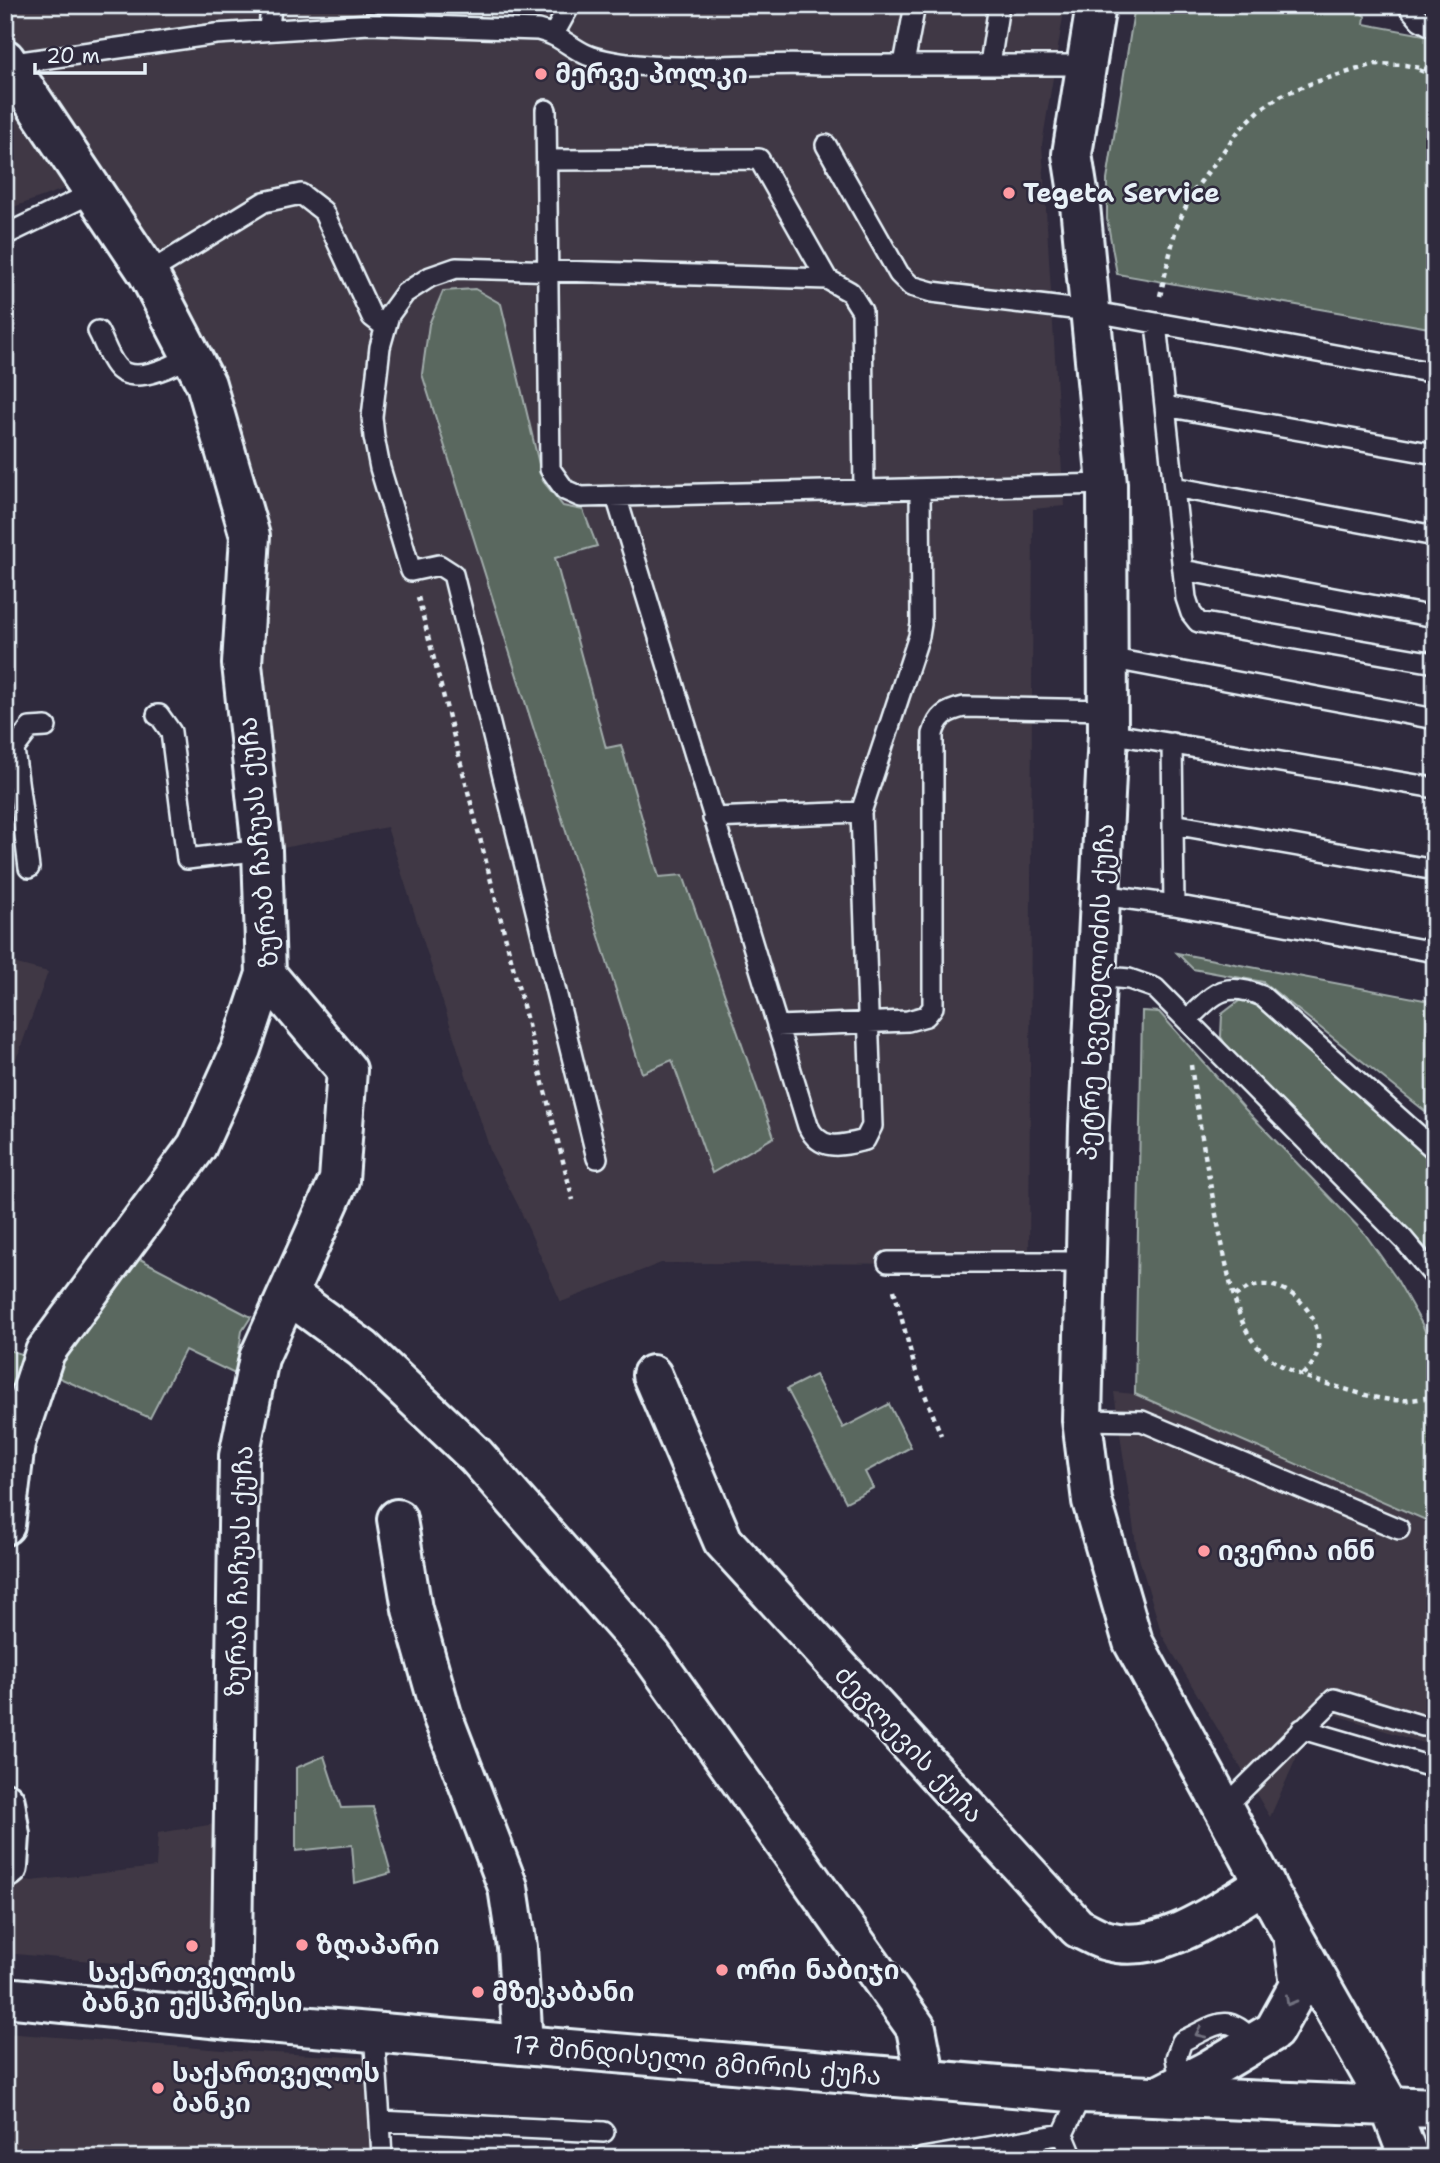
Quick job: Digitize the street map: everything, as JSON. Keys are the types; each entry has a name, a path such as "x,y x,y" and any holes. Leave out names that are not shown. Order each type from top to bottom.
{"street":[{"name":"პეტრე ხვედელიძის ქუჩა","path":"1096,5 1072,154 1080,205 1107,484 1109,721 1084,1262 1082,1420 1092,1501 1133,1642 1293,1936 1390,2105 1409,2158"},
{"name":"ზურაბ ჩაჩუას ქუჩა","path":"6,62 148,273 206,384 250,536 242,664 262,850 266,974 347,1070 339,1180 258,1358 239,1456 231,2020"},
{"path":"5,1525 15,1443 45,1352 197,1146 241,1049 266,974"},
{"path":"288,1294 363,1349 476,1456 652,1656 916,2028 926,2080"},
{"name":"ძეგლევის ქუჩა","path":"652,1376 723,1541 1078,1928 1108,1942 1146,1944 1188,1928 1265,1883"},
{"path":"397,1519 412,1609 442,1715 508,1887 517,1947 523,2045"},
{"path":"5,1802 10,1835 8,1867 5,1869"},
{"name":"პეტრე ხვედელიძის ქუჩა","path":"1169,2090 1274,2031 1300,1984 1293,1936"},
{"name":"17 შინდისელი გმირის ქუჩა","path":"5,1997 231,2020 1082,2093 1169,2090 1435,2108"},
{"path":"1433,2158 1435,2153"}],"lane":[{"path":"269,30 271,5"},
{"path":"554,34 570,5"},
{"path":"904,64 915,5"},
{"path":"990,64 999,5"},
{"path":"1407,5 1420,20 1435,28"},
{"path":"6,62 216,34 369,23 538,30 554,34 587,56 626,64 666,67 785,63 1086,65"},
{"path":"547,110 550,469 565,490 581,497 1107,484"},
{"path":"826,145 899,274 911,286 932,292 1089,311 1435,373"},
{"path":"547,160 759,159 827,279"},
{"path":"5,235 94,192"},
{"path":"148,273 264,202 301,194 323,211 372,317 385,327"},
{"path":"597,1158 453,574 439,565 411,571 380,468 372,417 380,347 389,315 405,293 430,276 456,268 827,279 850,292 862,310 864,491"},
{"path":"1156,324 1186,598 1191,613 1198,621 1435,663"},
{"path":"98,331 116,367 126,374 157,373 191,356"},
{"path":"1165,406 1435,454"},
{"path":"1174,487 1435,536"},
{"path":"615,496 808,1126 814,1138 825,1145 865,1140 872,1126 861,812 919,636 920,489"},
{"path":"1183,570 1435,617"},
{"path":"1108,658 1435,719"},
{"path":"777,1026 908,1021 926,1016 933,1007 933,734 937,720 949,710 964,707 1109,721 1172,743 1435,788"},
{"path":"157,715 171,732 187,859 262,850"},
{"path":"29,868 14,818 14,749 30,728 46,727"},
{"path":"1172,743 1174,905"},
{"path":"713,818 861,812"},
{"path":"1173,824 1435,870"},
{"path":"1102,895 1174,905 1435,952"},
{"path":"1096,976 1129,979 1154,988 1404,1240 1435,1277"},
{"path":"1193,1026 1216,993 1227,988 1248,990 1262,996 1435,1150"},
{"path":"888,1262 1084,1262"},
{"path":"1082,1420 1142,1421 1399,1529"},
{"path":"1224,1808 1334,1699 1423,1726"},
{"path":"1302,1729 1435,1768"},
{"path":"374,2032 382,2158"},
{"path":"1073,2158 1063,2134 1082,2093"},
{"path":"380,2122 604,2132"},
{"path":"923,2158 1063,2134"}],"path":[{"path":"1156,324 1162,282 1176,228 1193,192 1240,129 1261,109 1282,95 1312,83 1375,64 1405,65 1435,73"},
{"path":"411,571 573,1200"},
{"path":"1193,1026 1195,1090 1204,1153 1235,1296 1243,1322 1255,1345 1273,1361 1302,1374 1386,1401 1410,1401 1435,1396"},
{"path":"888,1262 916,1373 941,1436"},
{"path":"1235,1296 1253,1286 1271,1285 1293,1293 1309,1310 1316,1325 1317,1351 1313,1366 1302,1374"}],"shaded area":[{"path":"10,5 1065,5 1042,144 1064,506 1033,509 1029,1264 661,1263 561,1302 518,1205 491,1153 387,827 273,850 217,372 12,48"},
{"path":"5,86 72,186 5,210"},
{"path":"5,961 48,972 19,1052 5,1081"},
{"path":"1114,1392 1135,1394 1435,1524 1435,1747 1318,1709 1270,1817 1162,1635 1137,1551"},
{"path":"222,1823 222,1973 5,1953 5,1884 156,1867 158,1833"},
{"path":"5,2033 236,2051 390,2059 391,2158 5,2158"}],"green space":[{"path":"1135,5 1349,5 1365,16 1364,24 1435,37 1435,329 1117,274 1107,219 1107,180"},
{"path":"475,289 501,304 543,481 563,506 583,510 597,546 555,558 606,748 621,745 659,877 683,875 774,1137 712,1173 672,1060 642,1073 422,374 429,324 443,291"},
{"path":"1177,953 1435,1002 1435,1119 1263,982 1193,969"},
{"path":"1251,1000 1260,1005 1435,1159 1435,1257 1233,1057 1221,1037 1222,1014 1239,1001"},
{"path":"1142,1011 1159,1012 1245,1109 1365,1234 1396,1278 1422,1324 1435,1354 1435,1524 1135,1394"},
{"path":"138,1258 251,1317 242,1331 235,1374 185,1350 150,1418 55,1376 67,1343"},
{"path":"5,1349 25,1355 5,1421"},
{"path":"815,1375 843,1428 889,1404 911,1447 865,1472 873,1488 846,1502 787,1389"},
{"path":"324,1756 341,1808 373,1807 391,1873 355,1883 352,1845 296,1851 296,1768"}],"place":[{"name":"მერვე პოლკი","path":"541,74"},
{"name":"Tegeta Service","path":"1009,193"},
{"name":"ივერია ინნ","path":"1204,1551"},
{"name":"ზღაპარი","path":"302,1945"},
{"name":"საქართველოს ბანკი ექსპრესი","path":"192,1946"},
{"name":"ორი ნაბიჯი","path":"722,1970"},
{"name":"მზეკაბანი","path":"478,1992"},
{"name":"საქართველოს ბანკი","path":"158,2088"}]}
